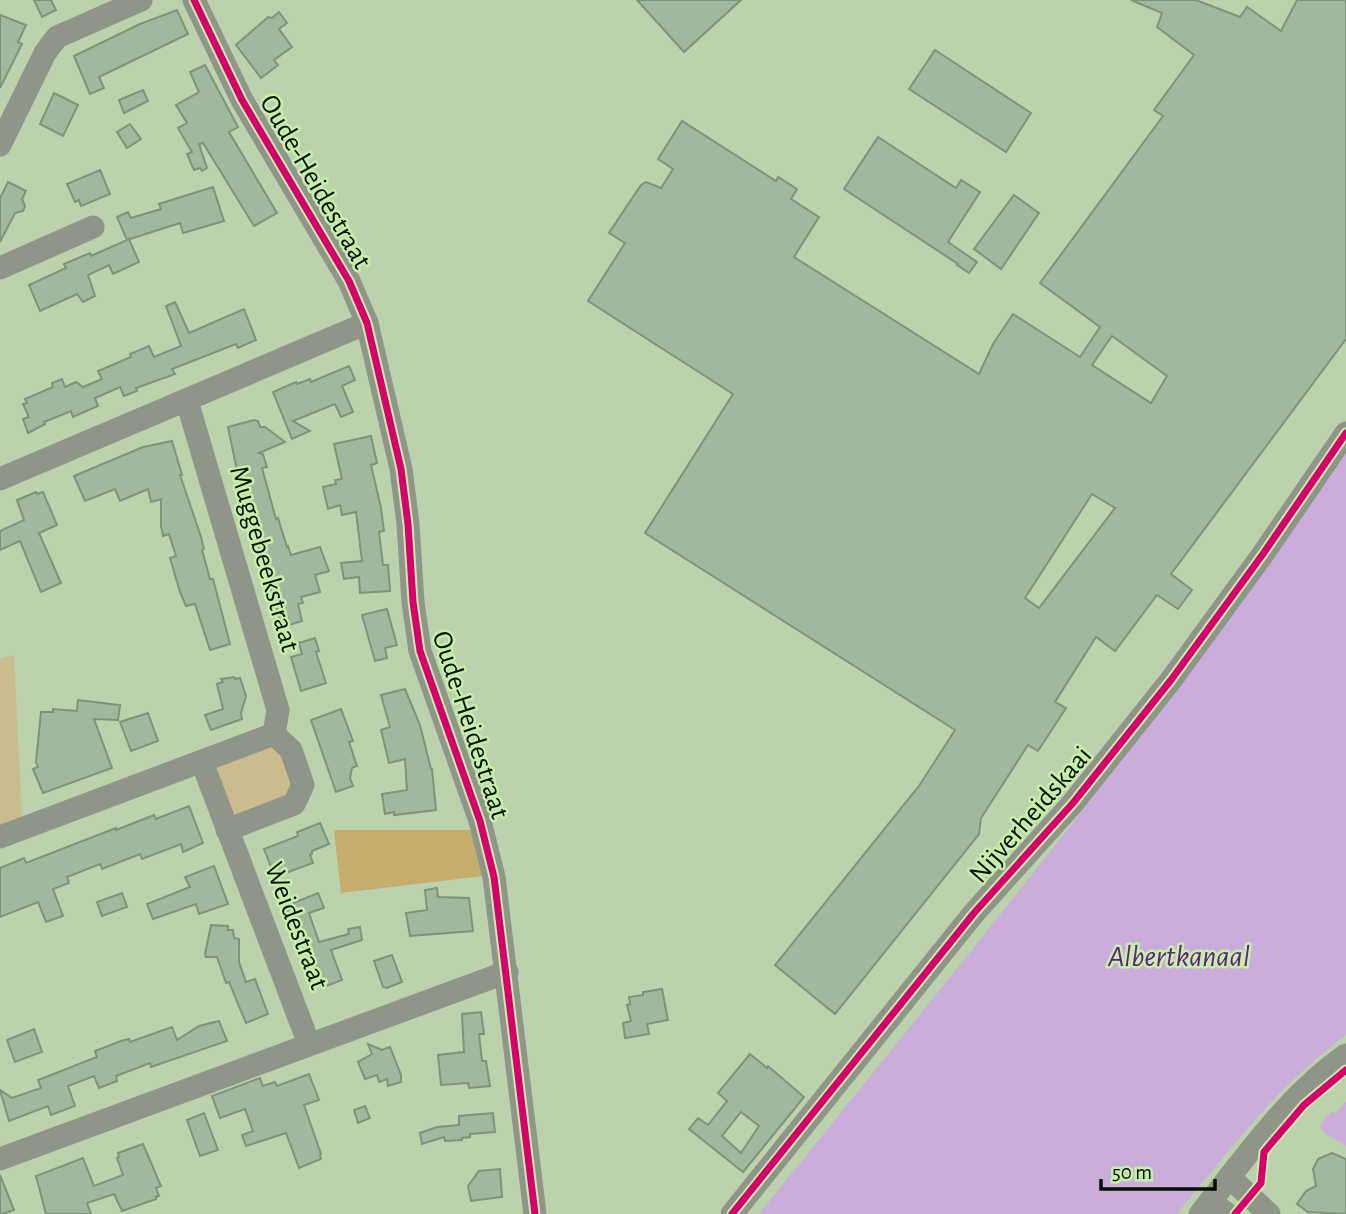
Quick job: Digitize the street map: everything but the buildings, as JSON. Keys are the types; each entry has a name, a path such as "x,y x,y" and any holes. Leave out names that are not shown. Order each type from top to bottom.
{"street":[{"path":"0,145 45,53 57,37 141,0"},
{"name":"Oude-Heidestraat","path":"194,0 243,100 349,281 366,323 401,469 420,651 480,821 494,877 535,1214"},
{"path":"0,268 93,227"},
{"path":"0,479 366,323"},
{"name":"Muggebeekstraat","path":"187,401 278,710 274,734"},
{"name":"Nijverheidskaai","path":"732,1214 974,913 1073,803 1171,680 1263,554 1346,433"},
{"path":"0,837 274,734 291,750 303,785 294,804 227,830"},
{"name":"Weidestraat","path":"202,762 309,1044"},
{"path":"0,1159 507,972"},
{"path":"1213,1210 1229,1177 1265,1131 1298,1096 1346,1055"},
{"path":"1229,1177 1269,1214"}],"shaded area":[{"path":"14,655 22,820 0,828 0,659"},
{"path":"274,734 303,785 227,830 202,762"},
{"path":"334,830 472,830 483,876 341,893"}],"water":[{"name":"Albertkanaal","path":"1346,454 1346,1035 1276,1097 1177,1214 759,1214 1134,745"},
{"path":"1345,1102 1346,1146 1327,1135 1320,1127 1324,1119 1332,1112 1336,1113"}],"cycle path":[{"path":"194,0 242,100 349,281 367,323 401,469 420,651 480,821 494,877 535,1214"},
{"path":"732,1214 974,913 1073,803 1171,680 1263,554 1346,433"},
{"path":"1235,1214 1261,1183 1264,1152 1304,1105 1346,1070"}]}
